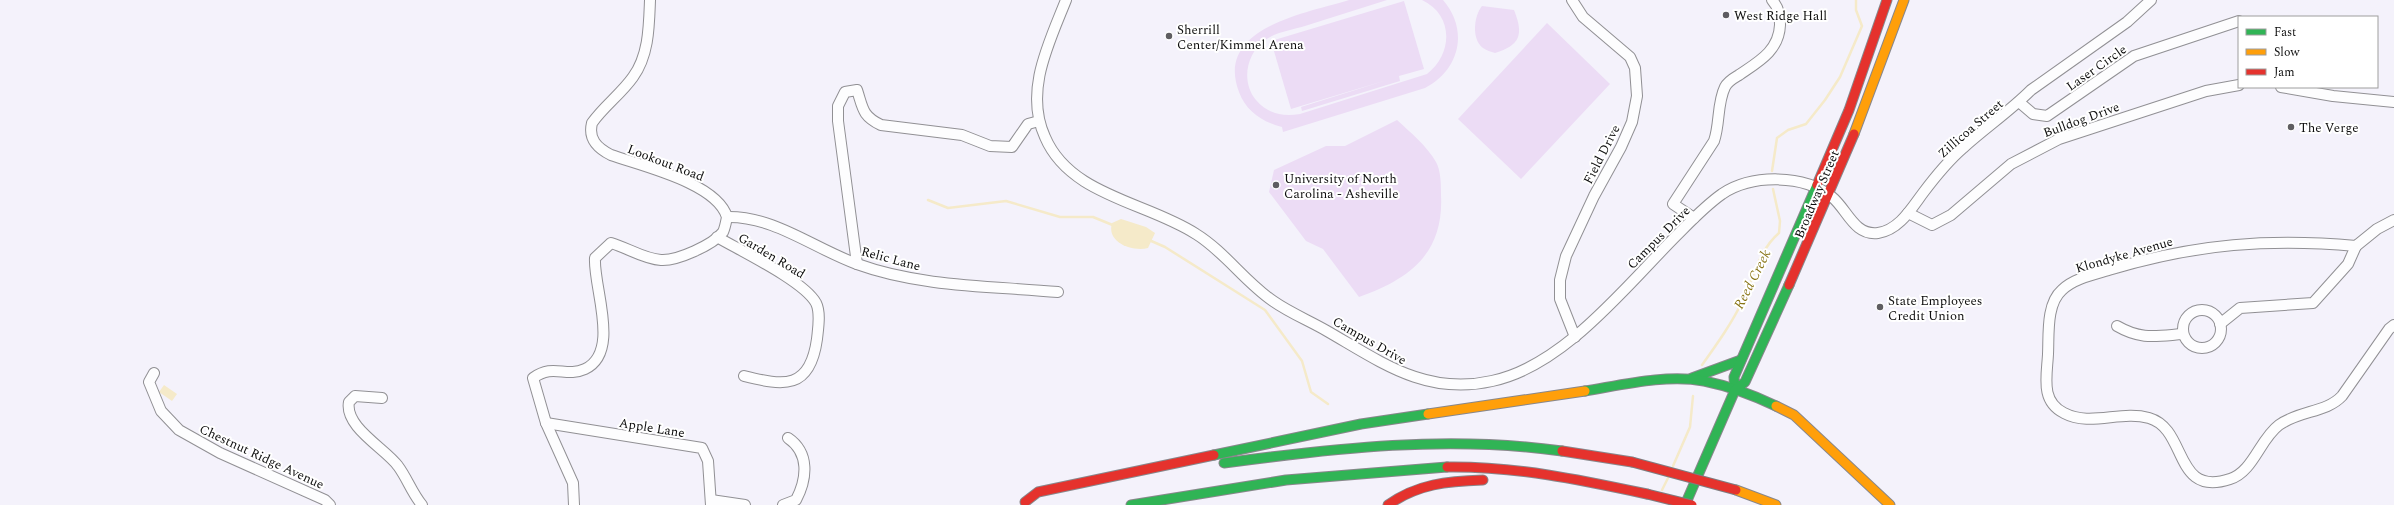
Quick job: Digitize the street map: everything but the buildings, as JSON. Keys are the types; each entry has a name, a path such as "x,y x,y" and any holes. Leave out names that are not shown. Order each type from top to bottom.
{"main road":[{"name":"Broadway Street","path":"1735,390 1734,378 1741,360 1849,110 1887,0"},
{"name":"Broadway Street","path":"1685,505 1735,390 1745,382 1854,138 1904,0"},
{"path":"1687,380 1741,360"},
{"path":"1025,502 1038,492 1354,426 1645,382 1687,380 1718,384 1759,397 1794,415 1890,505"},
{"path":"1014,505 1215,464 1336,449 1412,444 1498,444 1570,451 1632,462 1736,490 1776,505"},
{"path":"1131,505 1277,481 1413,468 1497,469 1556,475 1572,480 1692,505"},
{"path":"1388,505 1414,489 1430,484 1492,480"},
{"path":"1514,480 1553,483 1572,480"}],"street":[{"name":"Lookout Road","path":"650,0 648,35 639,67 633,77 592,123 592,138 602,150 611,155 702,189 719,201 726,217"},
{"name":"Campus Drive","path":"1066,0 1045,56 1038,82 1036,100 1039,121 1054,155 1076,177 1092,186 1173,220 1200,236 1273,301 1401,374 1433,382 1467,384 1492,382 1526,370 1549,357 1575,336 1694,218 1723,193 1752,182 1772,180 1817,187"},
{"name":"Field Drive","path":"1572,0 1583,17 1630,57 1635,68 1637,96 1632,122 1621,147 1594,196 1566,256 1560,280 1560,299 1575,336"},
{"path":"1694,218 1673,204 1714,141 1718,130 1722,95 1726,85 1767,56 1775,45 1780,32 1780,15 1777,6 1772,0"},
{"name":"Zillicoa Street","path":"1817,187 1829,194 1838,202 1853,222 1867,233 1887,230 1908,213 1935,177 1962,149 2019,102 2031,90 2127,22 2151,0"},
{"name":"Laser Circle","path":"2019,102 2033,114 2047,116 2134,56 2238,21"},
{"name":"Bulldog Drive","path":"1908,213 1932,225 1951,215 2012,164 2059,139 2206,91 2238,85"},
{"path":"2295,88 2324,90 2394,102"},
{"path":"857,264 838,121 838,106 845,92 857,90 862,107 869,119 881,125 892,128 962,135 990,146 1012,147 1028,124 1039,121"},
{"path":"574,505 573,483 546,423 533,378 542,371 554,370 569,373 586,369 600,354 603,331 602,304 594,271 595,258 603,248 611,243 647,257 662,260 684,256 708,244 723,232 726,217"},
{"name":"Relic Lane","path":"726,217 746,217 766,223 857,264 923,280 1058,292"},
{"path":"2220,324 2211,313 2197,311 2185,320 2183,334 2192,346 2206,348 2218,339 2220,324 2240,308 2313,303 2348,264 2356,246 2376,230 2394,220"},
{"name":"Garden Road","path":"717,237 800,286 816,303 819,323 816,346 810,365 804,375 792,381 779,384 744,376"},
{"name":"Klondyke Avenue","path":"2356,246 2266,242 2235,243 2177,252 2128,264 2072,283 2061,290 2054,302 2050,326 2046,393 2052,404 2071,416 2082,418 2136,416 2159,422 2170,432 2185,468 2194,476 2209,481 2228,480 2239,476 2277,426 2306,411 2334,404 2342,396 2389,329 2394,325"},
{"path":"2116,326 2127,333 2146,337 2183,334"},
{"name":"Chestnut Ridge Avenue","path":"154,373 149,382 160,411 179,430 220,453 325,500 330,505"},
{"path":"382,398 362,396 352,397 349,402 349,411 367,438 398,466 422,505"},
{"name":"Apple Lane","path":"546,423 702,448 708,461 711,502"},
{"path":"782,505 796,500 804,485 804,462 798,445 788,438"},
{"path":"711,502 745,505"}],"shaded area":[{"path":"1349,0 1387,0 1279,33 1265,40 1253,53 1248,68 1248,85 1256,100 1266,109 1282,115 1300,114 1427,74 1436,66 1442,56 1446,35 1440,15 1422,0 1443,0 1451,12 1456,24 1458,36 1457,48 1453,60 1446,71 1437,80 1425,88 1283,132 1282,127 1261,119 1250,110 1239,92 1235,70 1240,52 1252,38 1269,26 1311,11"},
{"path":"1404,1 1424,69 1399,76 1400,81 1302,111 1301,107 1387,80 1291,109 1271,41"},
{"path":"1482,6 1514,10 1519,26 1518,38 1515,42 1503,50 1495,53 1484,49 1479,44 1475,33 1475,27 1479,10"},
{"path":"1547,23 1610,84 1521,179 1458,119"},
{"path":"1397,120 1423,145 1438,166 1441,183 1441,195 1437,233 1430,248 1420,261 1408,272 1394,282 1359,297 1323,249 1306,241 1269,192 1274,170 1326,146 1345,146"},
{"path":"1121,219 1146,227 1155,233 1148,248 1135,249 1117,241 1111,230 1112,223"},
{"path":"164,385 177,394 172,401 159,392"}],"waterway":[{"name":"Reed Creek","path":"1772,171 1777,138 1788,130 1806,124 1825,100 1840,77 1862,26 1856,10 1856,0"},
{"name":"Reed Creek","path":"1702,365 1739,309 1766,247 1779,233 1780,221 1773,189"},
{"path":"928,200 948,208 1006,201 1060,217 1093,217 1115,226"},
{"path":"1149,240 1165,247 1265,310 1302,361 1311,392 1328,404"},
{"name":"Reed Creek","path":"1673,466 1690,427 1693,396"},
{"name":"Reed Creek","path":"1662,490 1668,478"}],"traffic: fast":[{"path":"1735,390 1734,377 1817,185"},
{"path":"1685,505 1735,390 1745,382 1789,285"},
{"path":"1692,378 1741,360"},
{"path":"1585,391 1644,381 1689,379 1732,388 1776,406"},
{"path":"1214,455 1361,424 1428,414"},
{"path":"1224,463 1351,448 1393,445 1477,444 1519,446 1562,451"},
{"path":"1131,505 1286,480 1447,467"}],"traffic: slow":[{"path":"1854,134 1904,0"},
{"path":"1428,414 1585,391"},
{"path":"1776,406 1794,415 1890,505"},
{"path":"1736,490 1776,505"}],"traffic: jam":[{"path":"1817,185 1849,110 1887,0"},
{"path":"1789,285 1854,134"},
{"path":"1562,451 1632,462"},
{"path":"1025,502 1038,492 1214,455"},
{"path":"1632,462 1736,490"},
{"path":"1447,467 1472,467 1523,471 1573,479 1647,494"},
{"path":"1388,505 1410,492 1433,485 1457,481 1483,480"},
{"path":"1647,494 1692,505"}],"place":[{"name":"West Ridge Hall","path":"1726,15"},
{"name":"Sherrill Center/Kimmel Arena","path":"1169,36"},
{"name":"The Verge","path":"2291,127"},
{"name":"University of North Carolina - Asheville","path":"1276,185"},
{"name":"State Employees Credit Union","path":"1880,307"}]}
